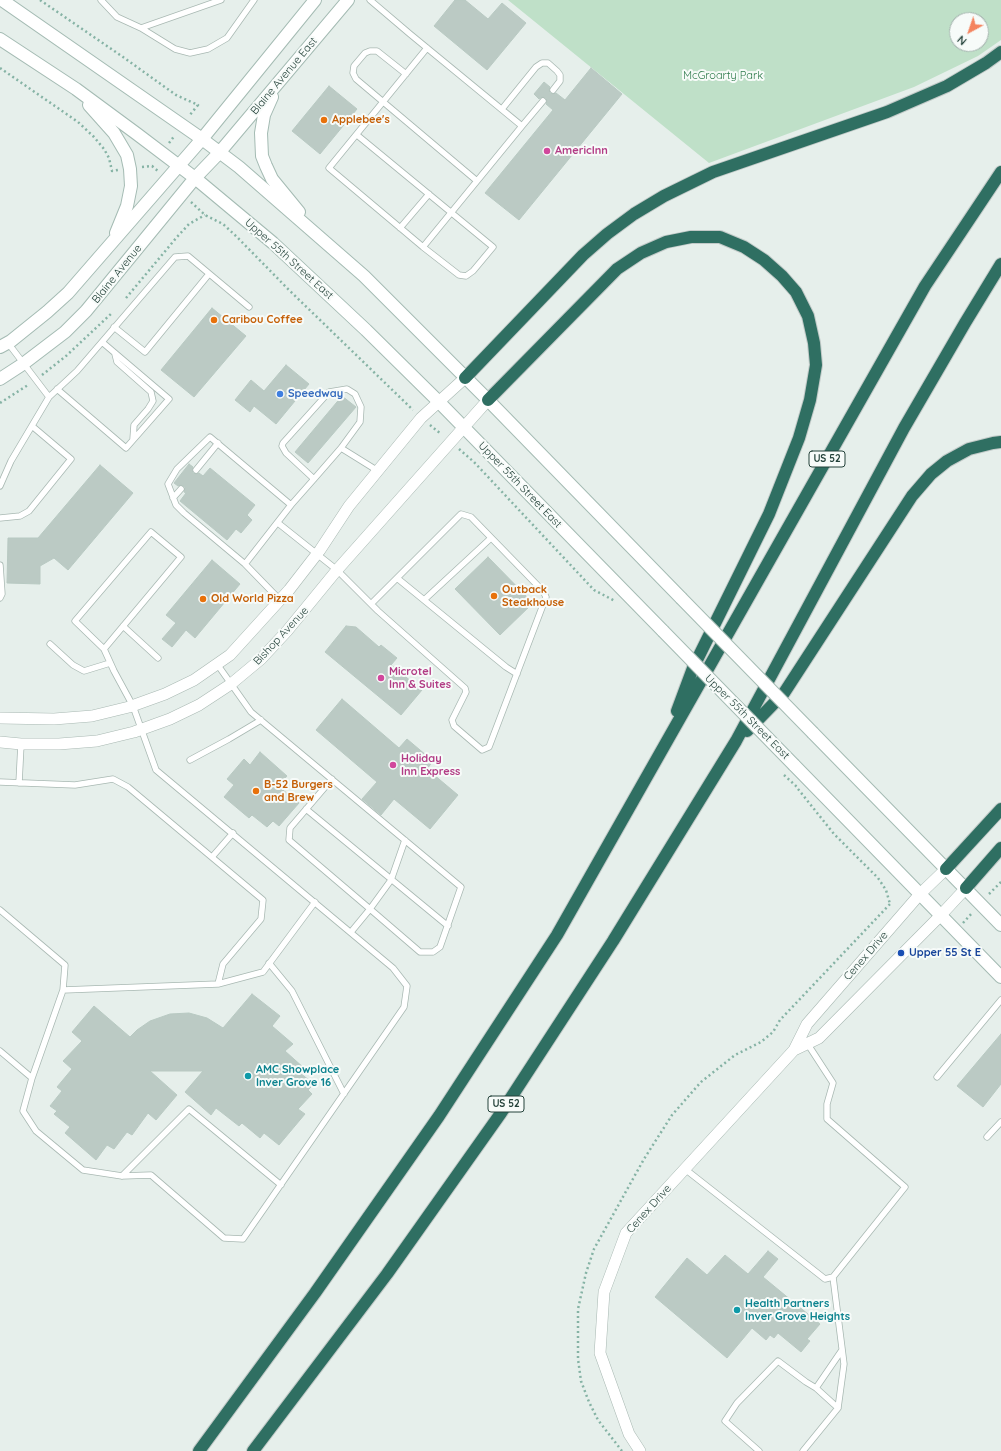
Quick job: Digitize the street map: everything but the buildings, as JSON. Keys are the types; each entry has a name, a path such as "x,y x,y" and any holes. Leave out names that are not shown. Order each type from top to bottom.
{"highway":[{"path":"465,378 583,255 607,234 634,214 664,196 713,172 887,112 947,86 986,63 1001,52"},
{"name":"US 52","path":"199,1451 315,1293 439,1116 557,935 925,286 1001,172"},
{"path":"488,400 617,269 641,253 666,242 691,237 720,237 744,247 764,260 782,276 796,292 808,316 814,343 816,365 810,400 799,438 769,514 693,668 661,751"},
{"name":"US 52","path":"253,1451 386,1274 500,1113 613,942 736,741 904,428 1001,264"},
{"path":"736,741 784,693 912,496 931,474 947,461 969,449 1001,442"},
{"path":"946,869 1001,809"},
{"path":"966,888 1001,848"}],"street":[{"path":"2,0 202,139 239,167 364,276 488,400 1001,925"},
{"name":"Blaine Avenue East","path":"202,139 315,0"},
{"name":"Blaine Avenue East","path":"219,153 348,0"},
{"name":"Upper 55th Street East","path":"0,39 76,89 195,178 273,243 330,295 464,427 1001,977"},
{"path":"278,82 264,115 261,133 262,156 272,179 320,238"},
{"path":"76,89 114,133 127,155 131,186 127,206 112,242"},
{"path":"4,345 47,312 68,293 202,139"},
{"name":"Blaine Avenue","path":"0,379 23,364 65,332 86,311 195,178 219,153"},
{"path":"0,718 62,719 92,716 132,706 165,694 194,680 230,655 289,590 349,506 421,418 465,378"},
{"name":"Bishop Avenue","path":"0,742 21,744 60,744 97,741 141,730 170,719 199,705 232,684 261,659 282,637 337,570 488,400"},
{"name":"Cenex Drive","path":"640,1451 629,1434 600,1353 604,1292 626,1233 794,1050 807,1024 920,894 946,869"},
{"name":"Cenex Drive","path":"794,1050 819,1038 966,888"}],"lane":[{"path":"101,0 117,17 141,28 175,49 190,53 208,49 227,38 254,0"},
{"path":"141,28 221,0"},
{"path":"370,0 522,126"},
{"path":"357,135 493,247 473,271 466,276 459,275 423,247 329,168 427,48"},
{"path":"406,74 377,51 365,53 354,66 353,73 356,79 477,181"},
{"path":"502,109 536,67 542,63 548,63 558,71 560,81 553,90"},
{"path":"423,247 543,101"},
{"path":"400,228 429,194"},
{"path":"0,486 11,461 49,397 77,371 175,257 188,256 249,307"},
{"path":"114,327 145,352 209,274"},
{"path":"57,389 126,448 168,399 102,342"},
{"path":"4,345 23,364 49,397"},
{"path":"115,353 117,362 151,392 152,396 153,401 134,425 133,440"},
{"path":"245,564 291,505 314,479 341,448 360,422 361,407 355,394 346,388 329,392 283,443 282,446 286,453 314,479"},
{"path":"0,518 20,516 29,511 71,459 32,426"},
{"path":"280,600 245,564 176,505 168,484 177,469 210,436 291,505"},
{"path":"196,470 218,443"},
{"path":"341,448 378,471"},
{"path":"173,498 181,489"},
{"path":"278,523 337,570 371,604 465,688 466,692 452,720 454,726 482,750 489,747 546,597 543,590 471,517 461,514 371,604"},
{"path":"0,910 66,965 63,990 32,1078 23,1111 36,1131 83,1170 122,1176 151,1175 224,1238 243,1239 404,1007 407,986 393,968 156,770 132,706 104,649 75,621 151,532 181,557 104,649"},
{"path":"424,600 491,538"},
{"path":"0,565 2,594 0,598"},
{"path":"397,578 506,667 517,674"},
{"path":"123,626 158,658"},
{"path":"50,644 73,665 84,671 110,663"},
{"path":"217,664 251,712 332,779 405,840 461,886 440,947 434,952 420,952 289,840 290,828 332,779"},
{"path":"190,760 261,720"},
{"path":"19,783 21,744"},
{"path":"0,782 75,785 113,779 128,787 263,900 261,919 223,964 218,984"},
{"path":"306,809 448,926"},
{"path":"212,857 233,834"},
{"path":"351,932 391,880 405,840"},
{"path":"63,990 218,984 262,972 315,902"},
{"path":"270,963 292,991 344,1094"},
{"path":"937,1077 1001,1000"},
{"path":"685,1169 824,1279 833,1277 905,1187 826,1119 827,1104 833,1083 807,1043"},
{"path":"0,1051 32,1078"},
{"path":"122,1176 189,1109 281,1185"},
{"path":"987,1137 1001,1122"},
{"path":"803,1451 838,1408 844,1364 833,1277"},
{"path":"816,1388 842,1350"},
{"path":"759,1451 725,1421 737,1403 778,1361 816,1388 838,1408"}],"path":[{"path":"0,68 78,122 104,149 109,158 112,171 152,166 167,179"},
{"path":"182,194 205,215 223,224 421,418 474,462 594,590 618,602"},
{"path":"123,301 176,237 189,224 205,215"},
{"path":"0,403 51,370 116,309"},
{"path":"797,787 834,834 878,878 886,890 890,904 906,910"}],"green space":[{"name":"McGroarty Park","path":"508,0 1001,0 1001,40 989,48 989,12 949,12 949,52 984,52 914,87 709,163"}],"place":[{"name":"Applebee's","path":"324,120"},
{"name":"AmericInn","path":"547,151"},
{"name":"Caribou Coffee","path":"214,320"},
{"name":"Speedway","path":"280,394"},
{"name":"Outback Steakhouse","path":"494,596"},
{"name":"Old World Pizza","path":"203,599"},
{"name":"Microtel Inn & Suites","path":"381,678"},
{"name":"Holiday Inn Express","path":"393,765"},
{"name":"B-52 Burgers and Brew","path":"256,791"},
{"name":"Upper 55 St E","path":"901,953"},
{"name":"AMC Showplace Inver Grove 16","path":"248,1076"},
{"name":"Health Partners Inver Grove Heights","path":"737,1310"}]}
